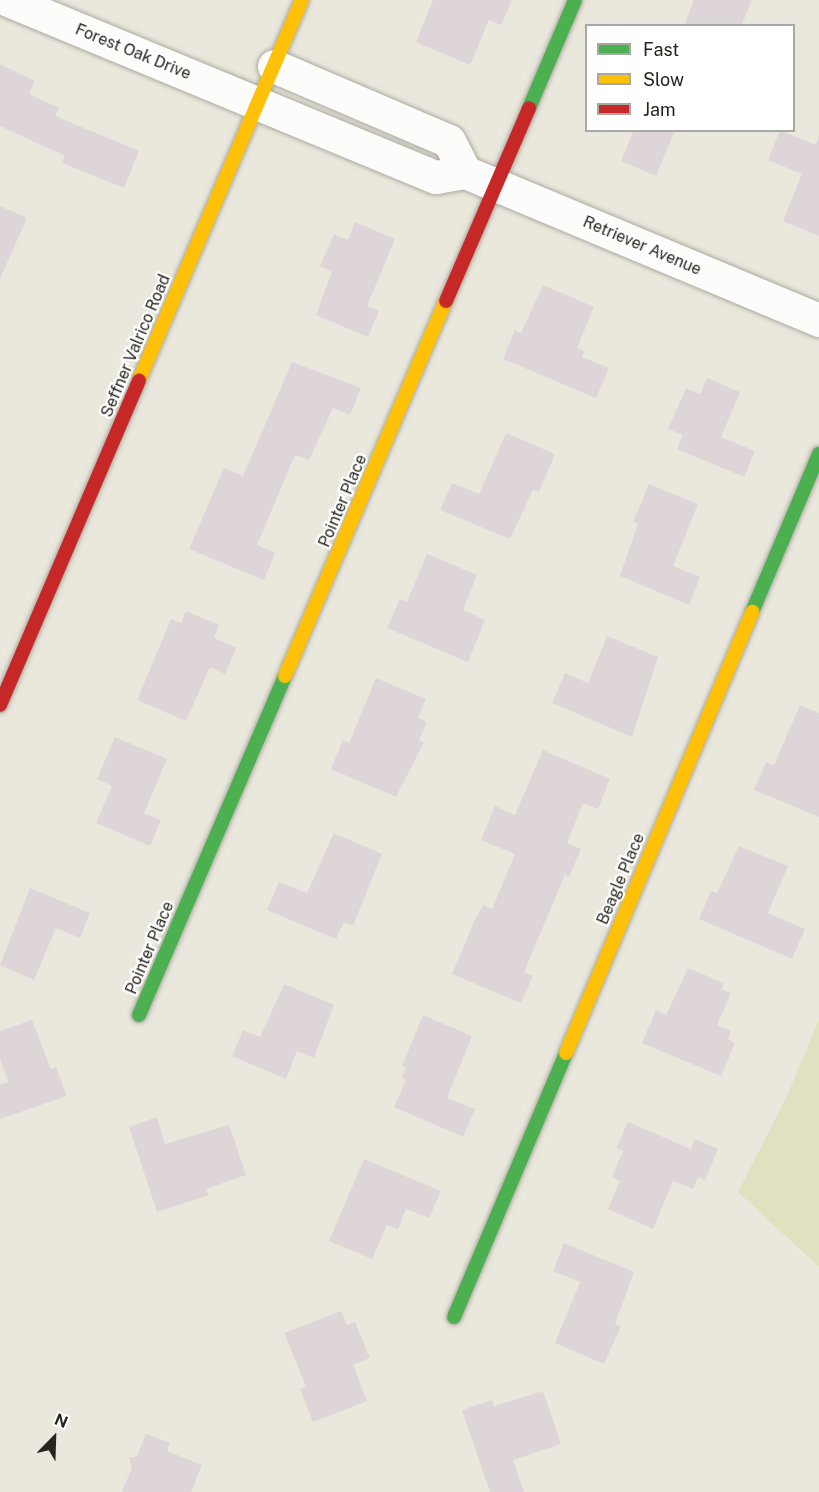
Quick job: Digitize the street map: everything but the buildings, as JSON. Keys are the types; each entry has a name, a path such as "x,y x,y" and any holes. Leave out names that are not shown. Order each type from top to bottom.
{"street":[{"name":"Forest Oak Drive","path":"8,0 258,104"},
{"name":"Seffner Valrico Road","path":"0,705 302,0"},
{"name":"Pointer Place","path":"139,1015 575,0"},
{"path":"258,104 436,177 465,172 449,141 274,66"},
{"name":"Retriever Avenue","path":"465,172 819,320"},
{"name":"Beagle Place","path":"454,1317 819,454"}],"green space":[{"path":"819,1020 819,1267 738,1192 786,1098"}],"traffic: fast":[{"path":"529,108 575,0"},
{"path":"752,612 819,454"},
{"path":"139,1015 285,676"},
{"path":"454,1317 566,1053"}],"traffic: slow":[{"path":"139,380 302,0"},
{"path":"285,676 446,301"},
{"path":"566,1053 752,612"}],"traffic: jam":[{"path":"446,301 529,108"},
{"path":"0,705 139,380"}]}
